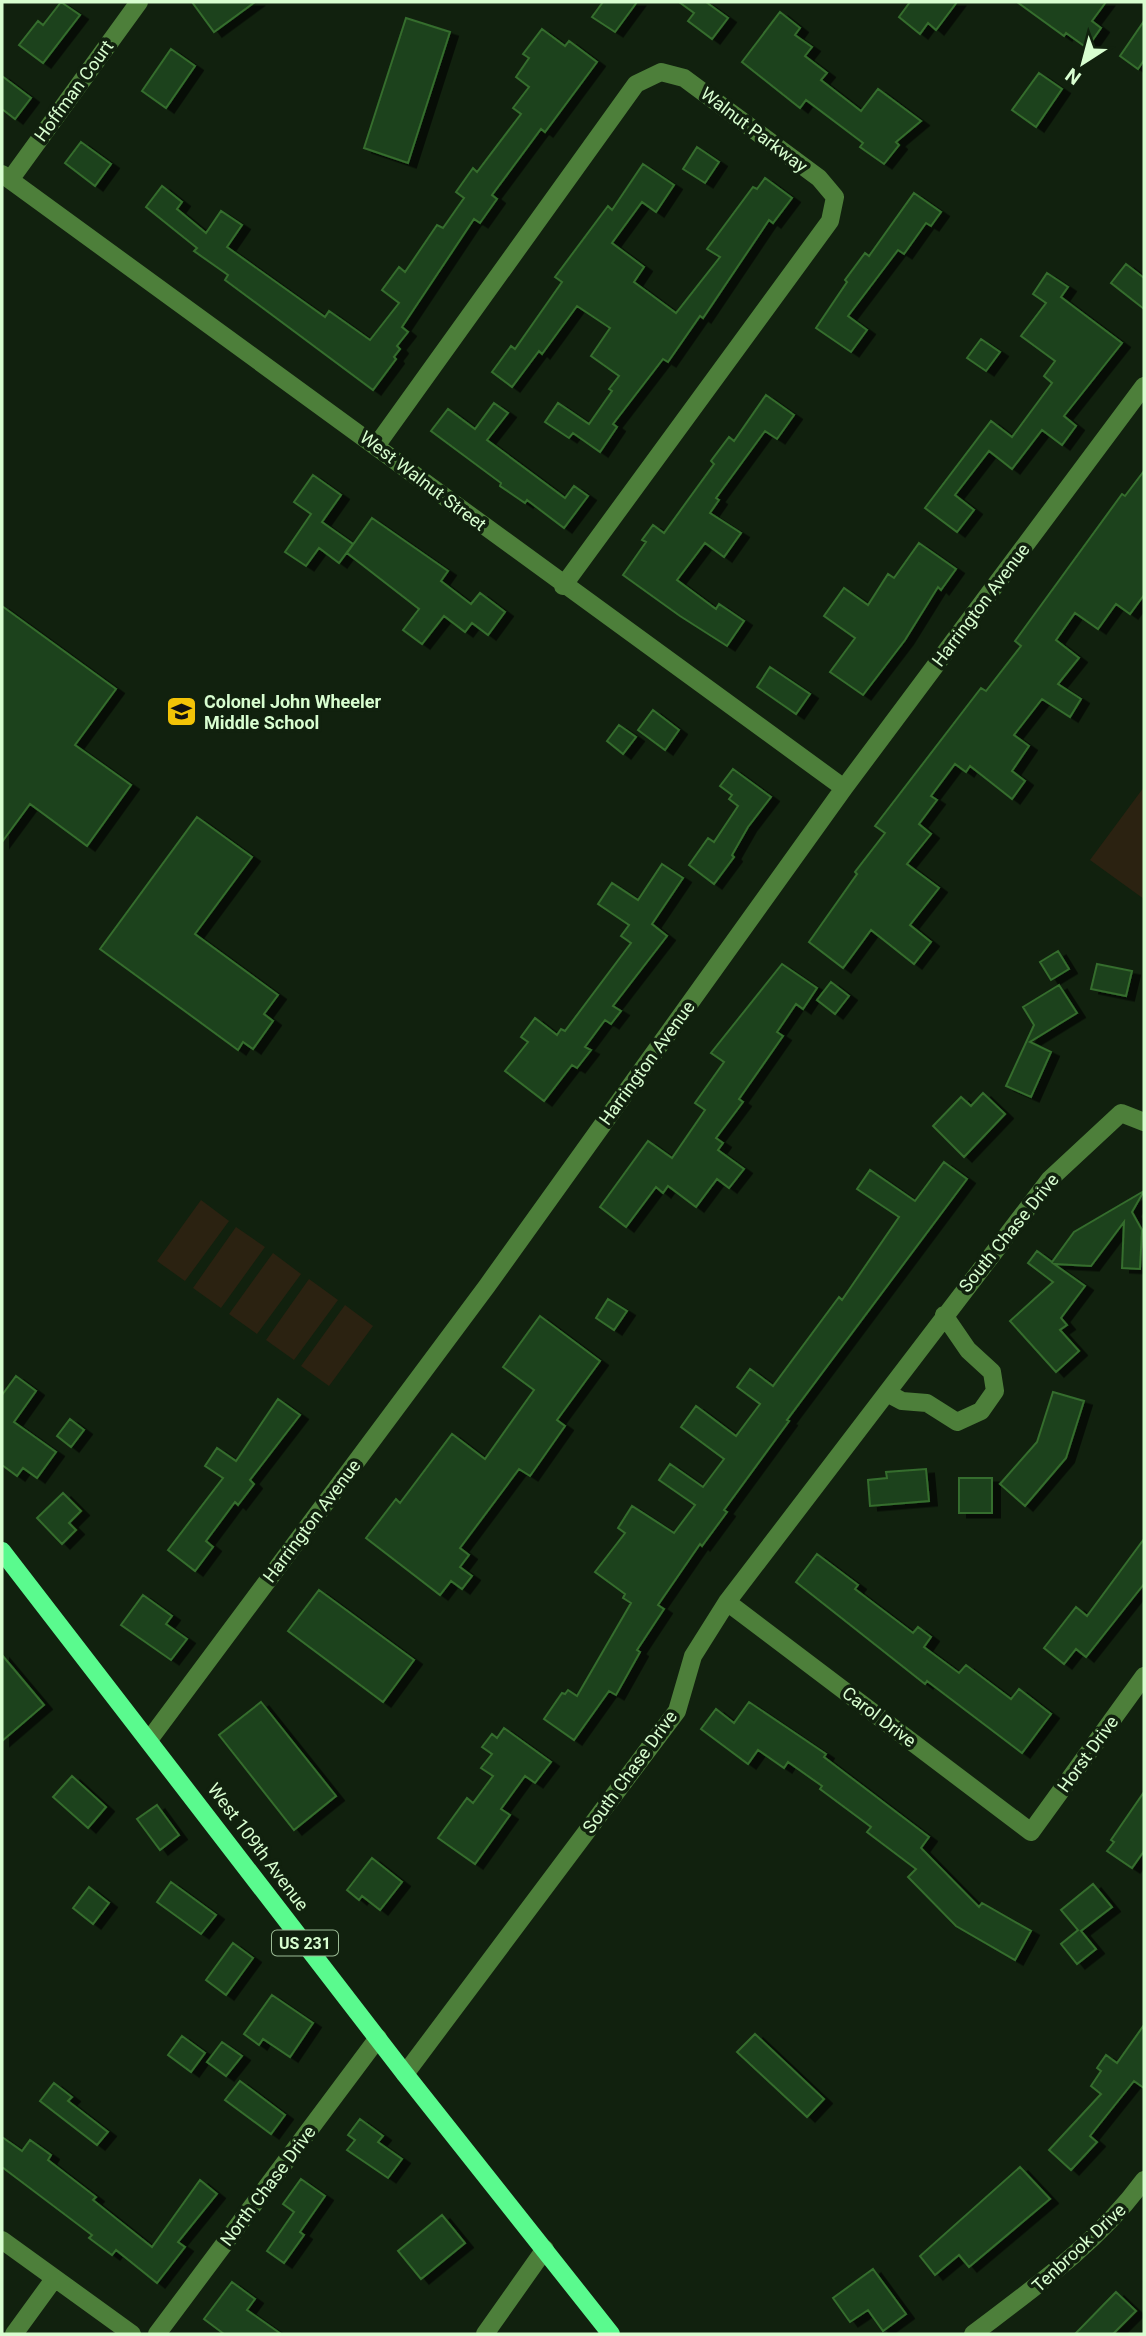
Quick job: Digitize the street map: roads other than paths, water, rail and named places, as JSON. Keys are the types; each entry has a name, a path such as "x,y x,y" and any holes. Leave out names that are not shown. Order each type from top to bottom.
{"main road":[{"name":"West 109th Avenue","path":"2,1551 405,2074 611,2334"}],"street":[{"name":"Hoffman Court","path":"6,177 139,2"},
{"name":"Walnut Parkway","path":"376,446 636,84 661,72 684,78 819,178 835,197 830,221 563,586"},
{"name":"West Walnut Street","path":"6,177 376,446 563,586 844,788"},
{"name":"Harrington Avenue","path":"149,1740 487,1286 844,788 1144,386"},
{"name":"South Chase Drive","path":"405,2074 677,1711 693,1656 727,1602 944,1315 1050,1179 1121,1114 1144,1122"},
{"path":"887,1393 902,1401 927,1403 957,1422 981,1411 995,1391 992,1371 968,1350 944,1315"},
{"name":"Carol Drive","path":"727,1602 1031,1832"},
{"name":"Horst Drive","path":"1031,1832 1144,1675"},
{"name":"North Chase Drive","path":"157,2334 378,2038"},
{"name":"Tenbrook Drive","path":"980,2332 1048,2280 1124,2207 1144,2180"},
{"path":"2,2240 132,2334"},
{"path":"485,2334 545,2249"},
{"path":"14,2334 54,2279"}],"place":[{"name":"Colonel John Wheeler Middle School","path":"181,712"}]}
